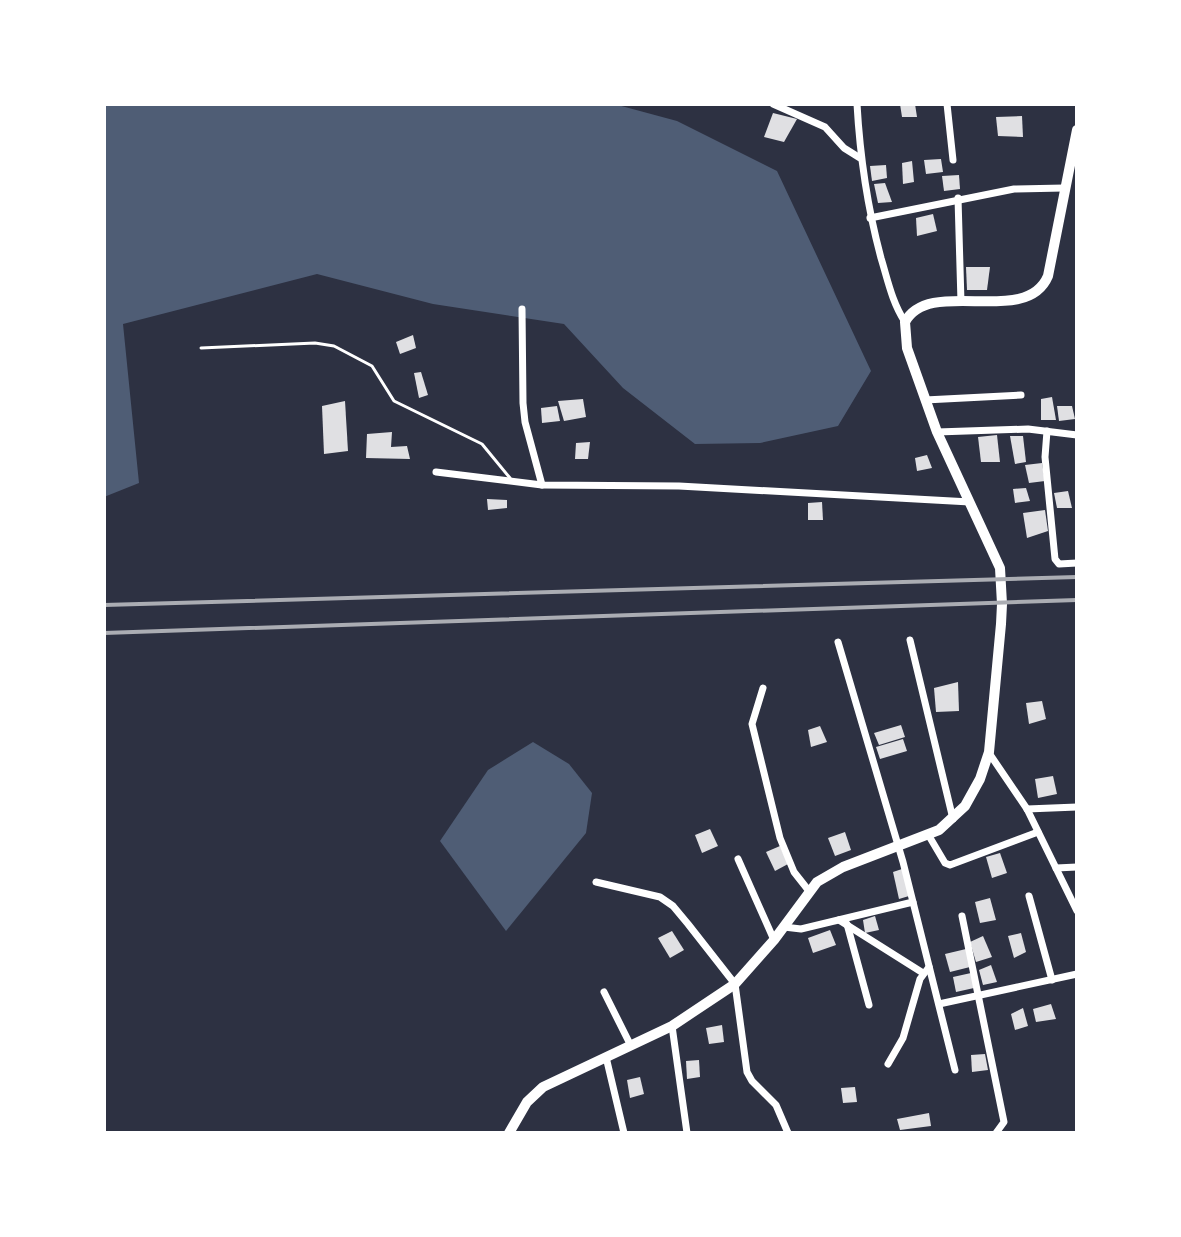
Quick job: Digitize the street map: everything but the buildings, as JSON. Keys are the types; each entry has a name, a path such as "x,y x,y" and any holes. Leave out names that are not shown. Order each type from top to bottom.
{"main road":[{"path":"509,1133 534,1094 672,1026 735,984 774,940 809,891 827,874 929,836 953,819 972,795 989,752 1002,604 1001,580 995,553 937,432 925,400 907,348 905,322 922,307 1023,298 1039,290 1048,276 1077,130"}],"street":[{"path":"857,104 860,158 870,218 893,300 905,322"},
{"path":"947,104 953,160"},
{"path":"777,105 825,127 844,148 860,158"},
{"path":"870,218 1014,189 1064,188"},
{"path":"958,198 961,302"},
{"path":"522,309 521,388 525,422 542,485"},
{"path":"925,400 1021,395"},
{"path":"937,432 1047,431 1077,435"},
{"path":"1047,431 1045,457 1055,559 1059,564 1077,563"},
{"path":"436,472 542,485 679,486 970,502"},
{"path":"910,640 953,819"},
{"path":"838,642 899,847 926,970 939,1004 955,1070"},
{"path":"763,688 752,724 780,838 794,872 809,891"},
{"path":"989,752 1027,809 1077,911"},
{"path":"1027,809 1077,807"},
{"path":"929,836 945,863 950,865 1038,832"},
{"path":"738,859 774,940"},
{"path":"1056,868 1077,867"},
{"path":"596,882 666,901 735,984 747,1072 776,1105 788,1133"},
{"path":"1029,896 1052,980"},
{"path":"784,927 801,929 843,922 913,902"},
{"path":"962,916 1004,1122 996,1133"},
{"path":"843,922 926,970"},
{"path":"843,922 869,1005"},
{"path":"888,1064 903,1038 926,970"},
{"path":"939,1004 1077,974"},
{"path":"604,992 631,1046"},
{"path":"672,1026 687,1133"},
{"path":"606,1057 624,1133"}],"lane":[{"path":"201,348 315,343 334,346 372,366 391,397 399,404 482,444 512,481"}],"water":[{"path":"104,104 614,104 677,121 777,171 871,371 838,426 760,443 695,444 623,388 564,324 433,304 317,274 123,324 139,483 104,497"},
{"path":"533,742 569,764 592,793 586,833 506,931 440,841 488,770"}],"railway":[{"path":"104,605 1077,577"},
{"path":"104,633 1077,600"}]}
